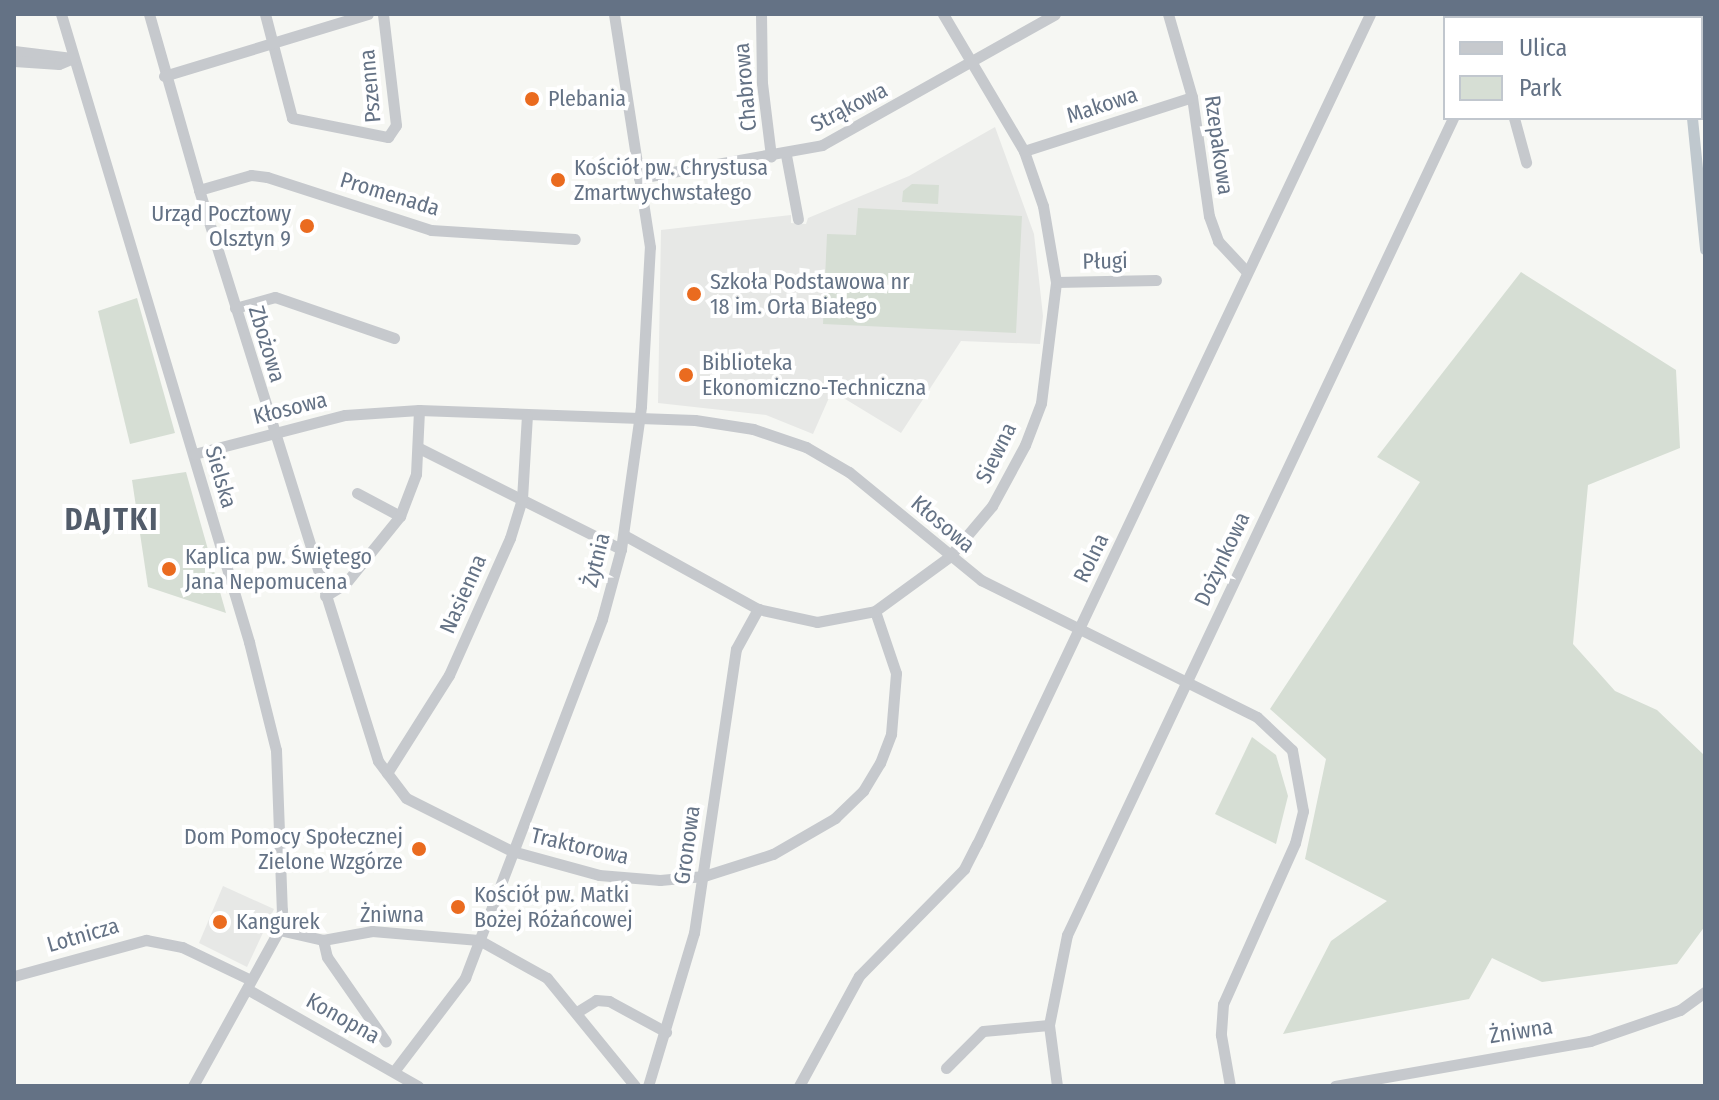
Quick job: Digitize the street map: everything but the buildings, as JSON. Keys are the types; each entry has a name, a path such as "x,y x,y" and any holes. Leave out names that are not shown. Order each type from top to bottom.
{"street":[{"name":"Sielska","path":"61,14 194,454 272,728 281,857 279,930 193,1086"},
{"name":"Zbożowa","path":"149,14 164,76 325,596 387,773"},
{"name":"Pszenna","path":"265,14 292,118 388,137 396,125 383,14"},
{"path":"164,76 368,14"},
{"name":"Żytnia","path":"395,1070 465,978 602,619 624,535 639,419 650,247 614,14"},
{"name":"Chabrowa","path":"761,14 762,83 771,156"},
{"name":"Siewna","path":"624,535 758,609 817,622 875,611 949,557 992,506 1025,445 1049,363 1056,282 1043,206 1024,151 974,59 943,14"},
{"name":"Strąkowa","path":"639,178 786,155 846,134 1055,14"},
{"name":"Rzepakowa","path":"1168,14 1192,97 1209,216 1225,252 1247,272"},
{"name":"Rolna","path":"799,1086 859,976 964,869 1370,14"},
{"path":"14,51 73,58"},
{"path":"14,61 59,64 73,58"},
{"name":"Makowa","path":"1024,151 1192,97"},
{"name":"Dożynkowa","path":"1057,1086 1049,1025 1067,935 1452,120"},
{"path":"1515,120 1526,162"},
{"path":"786,155 798,219"},
{"name":"Promenada","path":"199,190 251,175 267,177 431,230 575,239"},
{"name":"Pługi","path":"1056,282 1156,280"},
{"path":"235,308 275,297 394,338"},
{"path":"325,596 354,575 400,516 412,493 419,448 419,410"},
{"name":"Kłosowa","path":"194,454 345,415 419,410 724,423 806,447 849,472 949,557 981,580 1257,717 1283,740 1296,758 1303,795 1295,843 1223,1004 1221,1035 1230,1086"},
{"name":"Nasienna","path":"387,773 449,675 510,538 522,499 527,415"},
{"path":"419,448 621,549"},
{"path":"357,493 400,516"},
{"name":"Gronowa","path":"648,1086 694,933 736,649 758,609"},
{"name":"Traktorowa","path":"387,773 406,798 512,851 631,879 704,876 801,840 863,791 891,734 896,705 896,673 875,611"},
{"name":"Żniwna","path":"279,930 323,940 372,931 479,940 547,978 635,1086"},
{"name":"Lotnicza","path":"14,976 146,940 182,947 249,984"},
{"path":"323,940 327,957 386,1042"},
{"name":"Konopna","path":"249,984 418,1086"},
{"name":"Żniwna","path":"1335,1086 1590,1041 1680,1010 1705,992"},
{"path":"577,1012 596,1000 609,1001 666,1032"},
{"path":"946,1068 983,1031 1049,1025"}],"shaded area":[{"path":"995,127 1034,234 1043,316 1040,344 961,341 901,433 832,391 813,434 766,415 658,403 661,230 791,215 791,223 806,224 808,218 909,176"},
{"path":"223,886 274,909 247,967 199,943"}],"green space":[{"path":"912,184 939,185 938,204 902,202 903,191"},
{"path":"858,208 1022,216 1016,333 823,324 827,234 856,235"},
{"path":"1521,272 1676,370 1680,448 1588,485 1573,644 1615,691 1657,710 1705,756 1705,926 1677,964 1542,982 1492,958 1469,999 1283,1034 1331,941 1387,901 1305,859 1326,759 1270,709 1420,482 1377,457"},
{"path":"137,298 175,433 130,444 98,311"},
{"path":"186,472 226,613 148,587 132,480"},
{"path":"1252,737 1276,755 1288,796 1276,844 1215,814"}],"waterway":[{"path":"1692,120 1705,249"}],"place":[{"name":"Plebania","path":"532,99"},
{"name":"Kościół pw. Chrystusa Zmartwychwstałego","path":"558,180"},
{"name":"Urząd Pocztowy Olsztyn 9","path":"307,226"},
{"name":"Szkoła Podstawowa nr 18 im. Orła Białego","path":"694,294"},
{"name":"Biblioteka Ekonomiczno-Techniczna","path":"686,375"},
{"name":"Kaplica pw. Świętego Jana Nepomucena","path":"169,569"},
{"name":"Dom Pomocy Społecznej Zielone Wzgórze","path":"419,849"},
{"name":"Kościół pw. Matki Bożej Różańcowej","path":"458,907"},
{"name":"Kangurek","path":"220,922"}],"district":[{"name":"DAJTKI","path":"112,520"}]}
